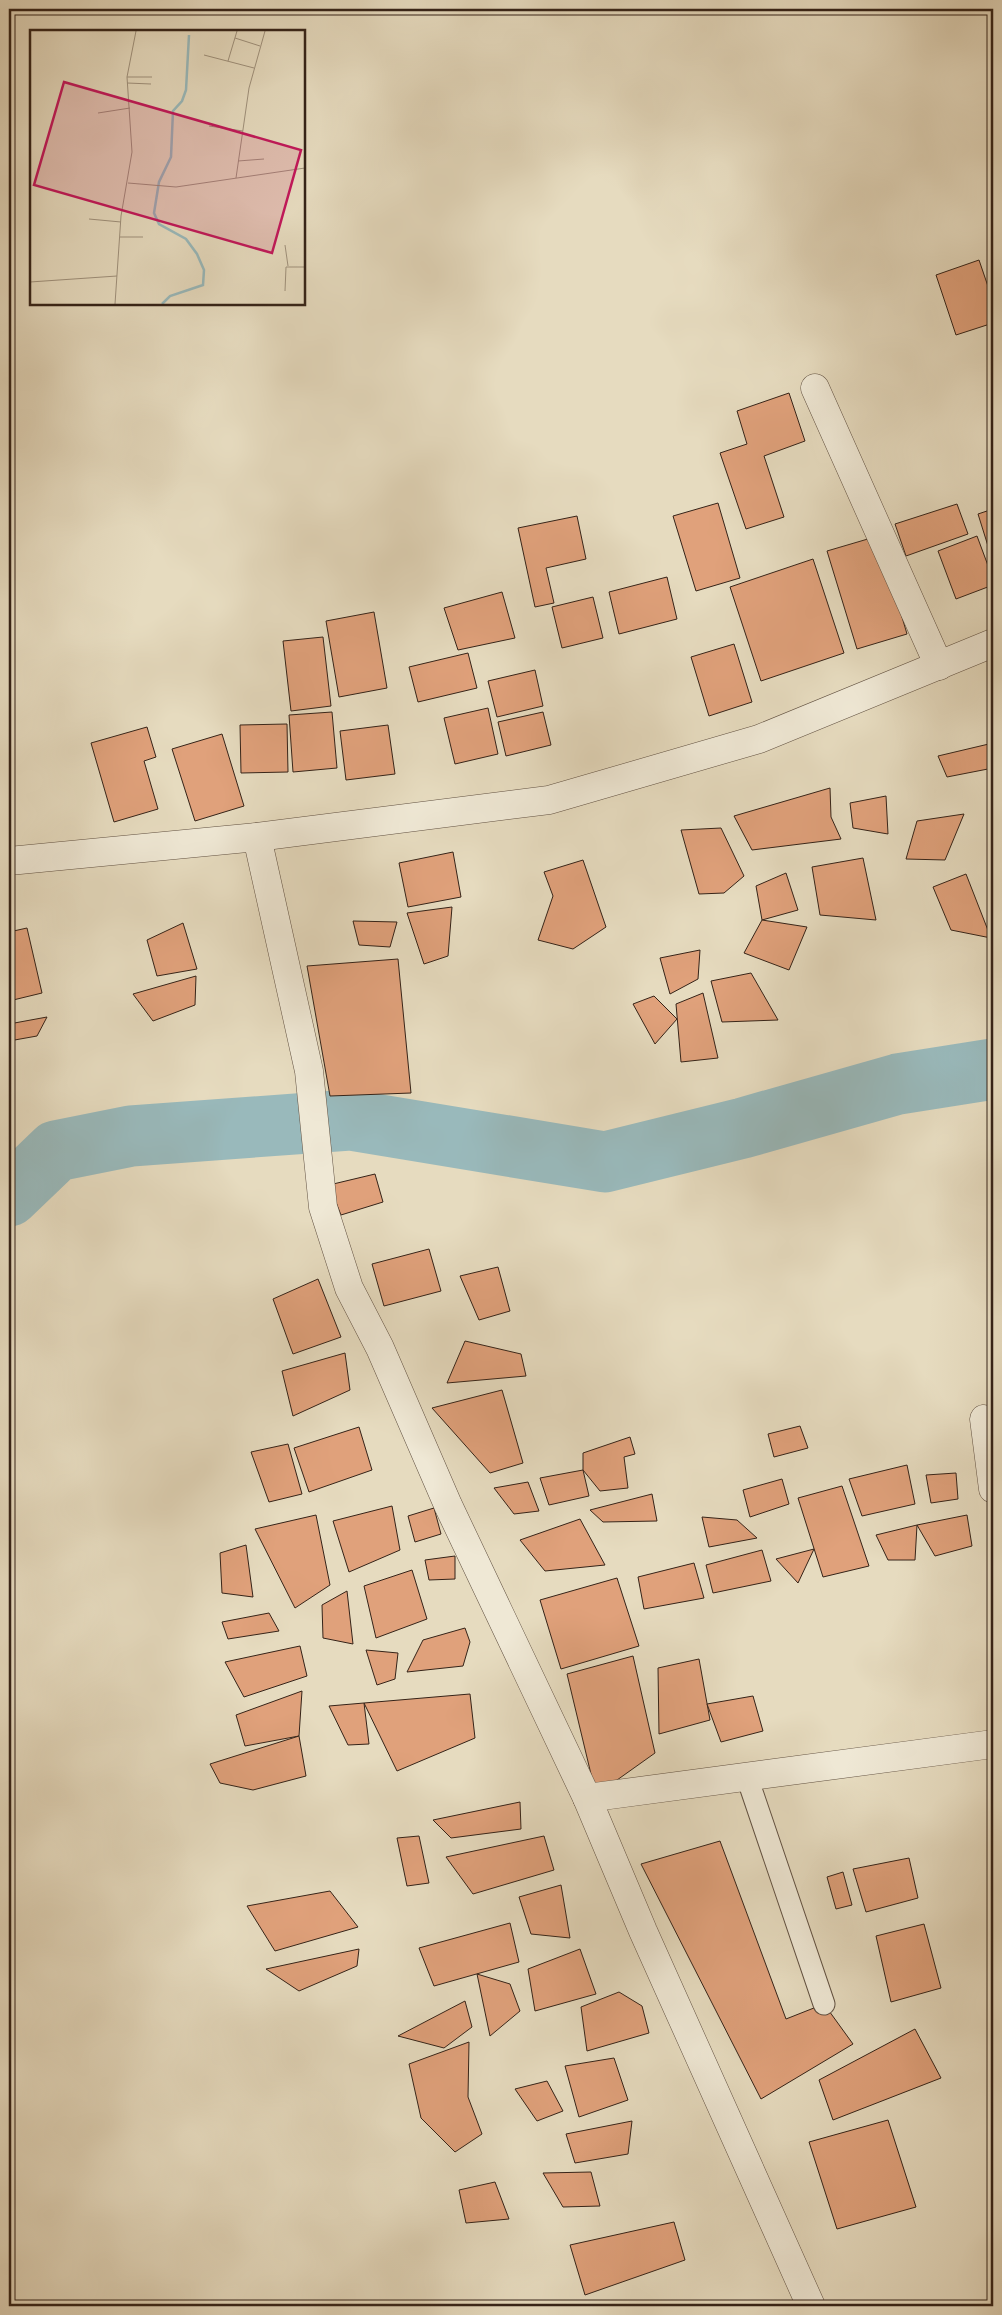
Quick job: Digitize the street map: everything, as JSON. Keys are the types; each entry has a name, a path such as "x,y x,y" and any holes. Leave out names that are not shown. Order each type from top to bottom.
{"street":[{"path":"815,388 939,666"},
{"path":"9,861 258,838 548,800 758,739 993,643"},
{"path":"258,838 309,1071 323,1207 349,1288 380,1348 448,1505 587,1798 643,1931 811,2306"},
{"path":"984,1419 993,1489"},
{"path":"587,1798 993,1744"}],"lane":[{"path":"747,1776 824,2004"}],"building":[{"path":"979,260 993,301 993,323 956,335 936,275"},
{"path":"789,393 805,441 764,456 784,517 746,529 720,453 747,444 737,411"},
{"path":"718,503 740,578 696,591 673,516"},
{"path":"957,504 968,534 906,556 895,524"},
{"path":"993,509 993,562 978,514"},
{"path":"577,516 586,559 546,568 554,603 535,607 518,528"},
{"path":"878,536 907,634 857,649 827,551"},
{"path":"977,536 993,579 993,585 956,599 938,551"},
{"path":"813,559 844,653 761,681 730,587"},
{"path":"667,577 677,619 619,634 609,592"},
{"path":"502,592 515,638 458,650 444,608"},
{"path":"593,597 603,638 562,648 552,607"},
{"path":"374,612 387,688 339,697 326,621"},
{"path":"323,637 331,706 291,711 283,641"},
{"path":"734,644 752,702 709,716 691,657"},
{"path":"468,653 477,688 418,702 409,667"},
{"path":"535,670 543,706 497,717 488,681"},
{"path":"488,708 498,754 455,764 444,718"},
{"path":"332,712 337,768 293,772 289,715"},
{"path":"543,712 551,745 506,756 498,722"},
{"path":"287,724 288,772 241,773 240,725"},
{"path":"388,725 395,774 346,780 340,731"},
{"path":"147,727 156,757 144,761 158,809 114,822 91,743"},
{"path":"222,734 244,806 195,821 172,749"},
{"path":"993,743 993,768 947,777 938,756"},
{"path":"830,788 831,817 841,839 752,850 734,816"},
{"path":"886,796 888,834 853,828 850,803"},
{"path":"964,814 945,860 906,859 917,821"},
{"path":"721,828 744,876 724,893 699,894 681,830"},
{"path":"453,852 461,897 408,907 399,863"},
{"path":"863,858 876,920 820,915 812,867"},
{"path":"583,860 606,927 573,949 538,940 553,896 544,872"},
{"path":"786,873 798,910 762,920 756,886"},
{"path":"966,874 991,938 951,930 933,887"},
{"path":"452,907 448,956 424,964 407,913"},
{"path":"762,920 807,927 789,970 744,953"},
{"path":"353,921 397,922 390,947 359,945"},
{"path":"183,923 197,969 157,976 147,940"},
{"path":"27,928 42,993 9,1001 9,932"},
{"path":"700,950 698,979 670,994 660,958"},
{"path":"398,959 411,1093 330,1096 307,966"},
{"path":"751,973 778,1020 722,1022 711,981"},
{"path":"196,976 195,1005 153,1021 133,994"},
{"path":"703,993 718,1058 681,1062 676,1004"},
{"path":"654,996 677,1019 655,1044 633,1004"},
{"path":"47,1017 37,1036 9,1041 9,1024"},
{"path":"375,1174 383,1202 341,1215 329,1185"},
{"path":"429,1249 441,1291 384,1306 372,1264"},
{"path":"498,1267 510,1311 479,1320 460,1276"},
{"path":"318,1279 341,1337 293,1354 273,1299"},
{"path":"465,1341 521,1354 526,1376 447,1383"},
{"path":"345,1353 350,1390 293,1416 282,1371"},
{"path":"502,1390 523,1463 490,1473 432,1408"},
{"path":"800,1426 808,1448 774,1457 768,1434"},
{"path":"359,1427 372,1470 309,1492 294,1448"},
{"path":"630,1437 635,1454 624,1457 628,1488 600,1491 583,1470 583,1453"},
{"path":"288,1444 302,1494 269,1502 251,1452"},
{"path":"907,1465 915,1504 862,1516 849,1479"},
{"path":"583,1470 589,1496 549,1505 540,1478"},
{"path":"956,1473 958,1499 931,1503 926,1475"},
{"path":"782,1479 789,1504 750,1517 743,1490"},
{"path":"528,1482 539,1511 514,1514 494,1488"},
{"path":"842,1486 869,1566 823,1577 798,1498"},
{"path":"652,1494 657,1521 603,1522 590,1510"},
{"path":"392,1506 400,1550 349,1572 333,1521"},
{"path":"434,1508 441,1534 415,1542 408,1516"},
{"path":"316,1515 330,1585 295,1608 255,1529"},
{"path":"967,1515 972,1546 935,1556 917,1525"},
{"path":"702,1517 737,1520 757,1538 709,1547"},
{"path":"580,1519 605,1565 545,1571 520,1540"},
{"path":"917,1525 915,1560 888,1560 876,1535"},
{"path":"246,1545 253,1597 222,1593 220,1553"},
{"path":"814,1549 798,1583 776,1559"},
{"path":"762,1550 771,1581 713,1593 706,1565"},
{"path":"455,1556 455,1579 429,1580 425,1560"},
{"path":"694,1563 704,1598 644,1609 638,1577"},
{"path":"412,1570 427,1619 376,1638 364,1586"},
{"path":"617,1578 639,1646 561,1669 540,1600"},
{"path":"347,1591 353,1644 323,1638 322,1605"},
{"path":"269,1613 279,1631 228,1639 222,1622"},
{"path":"465,1628 470,1642 463,1666 407,1672 423,1640"},
{"path":"300,1646 307,1676 244,1697 225,1662"},
{"path":"366,1650 398,1653 395,1679 377,1685"},
{"path":"633,1656 655,1753 596,1795 567,1674"},
{"path":"699,1659 710,1720 659,1734 658,1668"},
{"path":"302,1691 299,1736 245,1746 236,1715"},
{"path":"470,1694 475,1738 397,1771 364,1703"},
{"path":"753,1696 763,1731 721,1742 707,1704"},
{"path":"364,1703 369,1744 348,1745 329,1706"},
{"path":"299,1736 306,1776 253,1790 220,1783 210,1764"},
{"path":"520,1802 521,1829 451,1838 433,1820"},
{"path":"419,1836 429,1883 407,1886 397,1838"},
{"path":"544,1836 554,1870 473,1894 446,1857"},
{"path":"720,1841 786,2019 824,2004 853,2044 761,2099 641,1864"},
{"path":"909,1858 918,1898 866,1912 853,1869"},
{"path":"843,1872 852,1905 836,1909 827,1877"},
{"path":"561,1885 570,1938 531,1934 519,1897"},
{"path":"330,1891 358,1927 275,1951 247,1906"},
{"path":"510,1923 519,1962 434,1986 419,1948"},
{"path":"924,1924 941,1988 891,2002 876,1936"},
{"path":"359,1949 357,1966 299,1991 266,1969"},
{"path":"580,1949 596,1994 535,2011 528,1969"},
{"path":"477,1974 510,1984 520,2011 490,2036"},
{"path":"619,1992 642,2006 649,2033 587,2051 581,2007"},
{"path":"465,2001 472,2027 444,2048 398,2036"},
{"path":"915,2029 941,2078 833,2120 819,2080"},
{"path":"469,2042 468,2097 482,2134 455,2152 421,2118 409,2064"},
{"path":"614,2058 628,2100 579,2117 565,2066"},
{"path":"547,2081 563,2111 537,2121 515,2089"},
{"path":"888,2120 916,2207 837,2229 809,2142"},
{"path":"632,2121 628,2154 575,2163 566,2134"},
{"path":"591,2172 600,2206 563,2207 543,2173"},
{"path":"495,2182 509,2219 466,2223 459,2190"},
{"path":"674,2222 685,2260 585,2295 570,2245"}],"waterway":[{"path":"9,1196 56,1151 131,1136 350,1120 605,1162 743,1128 898,1084 993,1069"}]}
